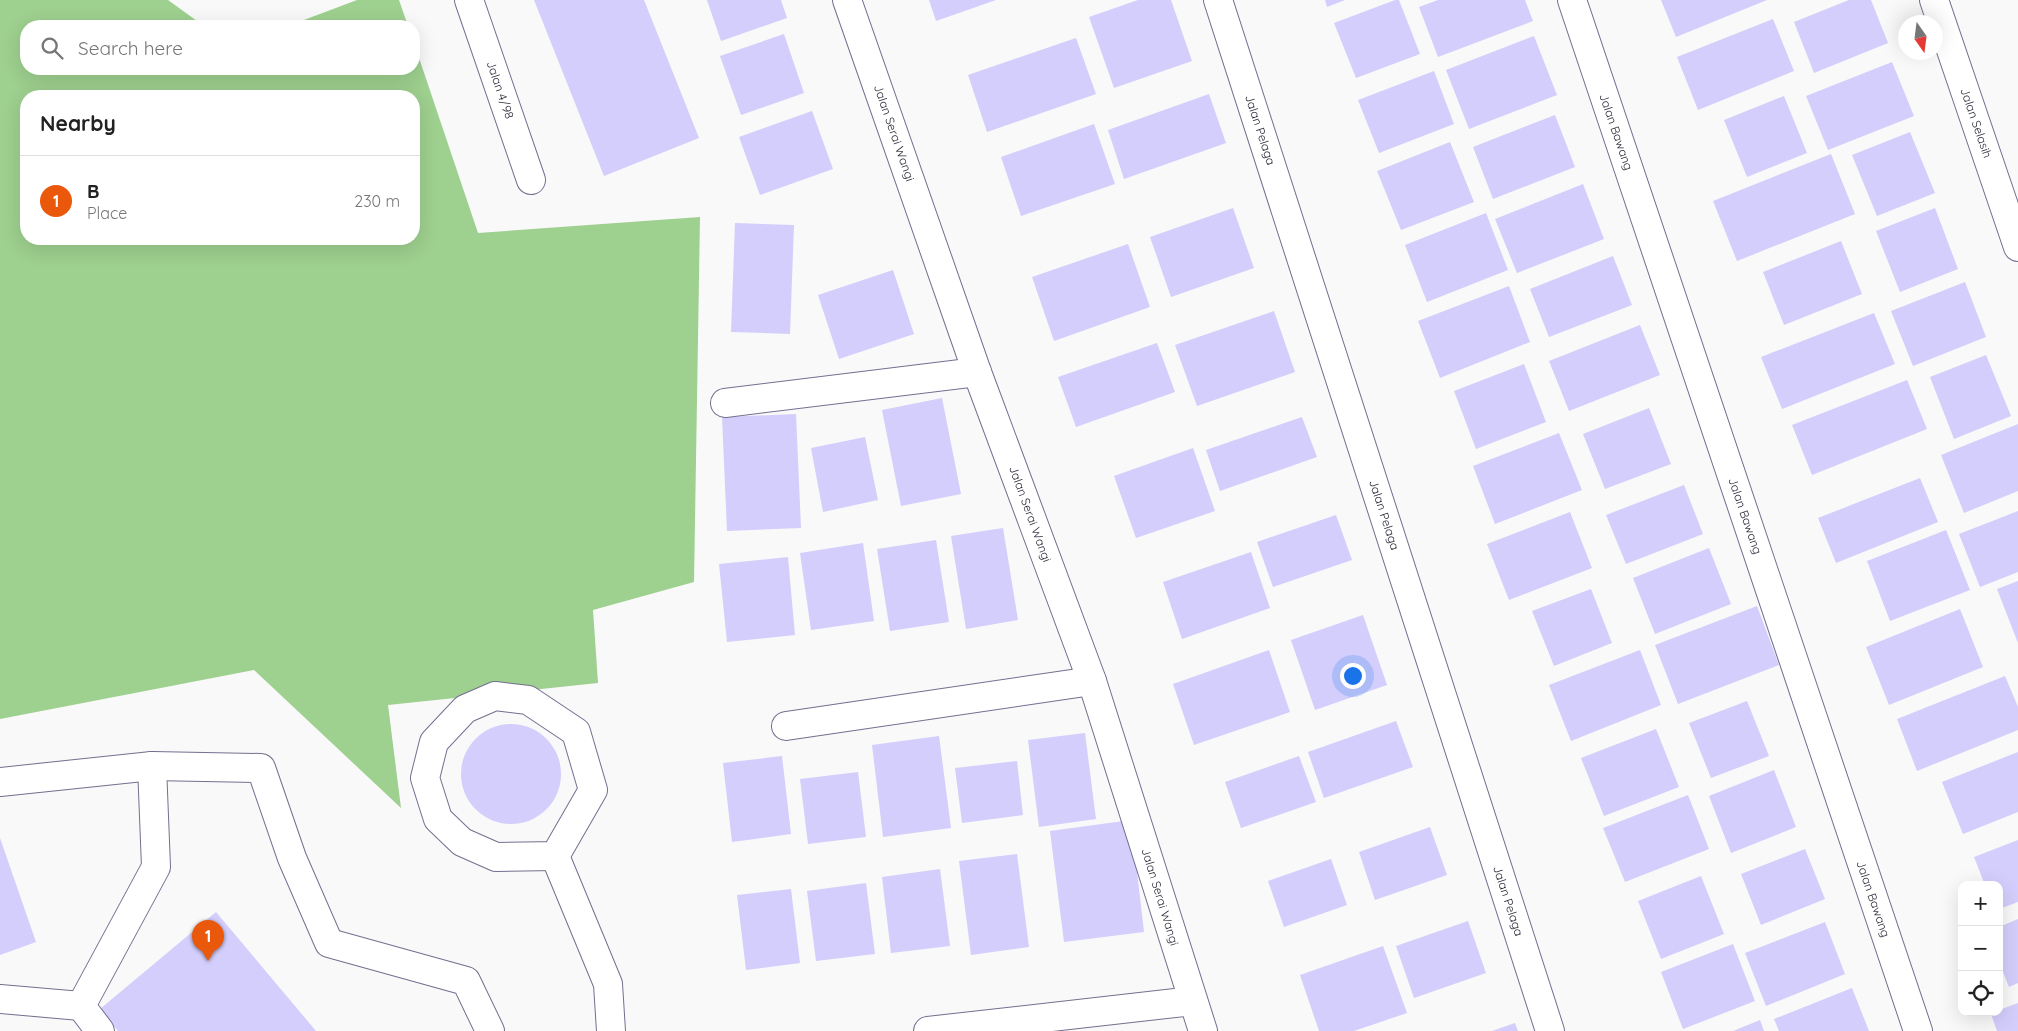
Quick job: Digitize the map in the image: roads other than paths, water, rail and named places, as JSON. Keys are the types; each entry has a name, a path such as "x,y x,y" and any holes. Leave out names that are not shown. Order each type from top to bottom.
{"street":[{"name":"Jalan 4/98","path":"469,0 530,180"},
{"name":"Jalan Serai Wangi","path":"847,0 977,372 1092,681 1203,1031"},
{"name":"Jalan Pelaga","path":"1218,0 1550,1031"},
{"name":"Jalan Bawang","path":"1572,0 1918,1031"},
{"name":"Jalan Selasih","path":"1934,0 2018,247"},
{"path":"725,403 977,372"},
{"path":"786,726 1092,681"},
{"path":"495,696 528,700 576,732 593,790 555,856 496,857 462,842 438,819 426,778 434,742 465,709 495,696"},
{"path":"81,1006 156,867 152,766"},
{"path":"0,782 152,766 261,768 292,858 329,943 466,981 490,1031"},
{"path":"555,856 608,984 611,1031"},
{"path":"0,999 81,1006 100,1031"},
{"path":"928,1031 1193,1002"}],"place":[{"name":"B","path":"208,961"}]}
